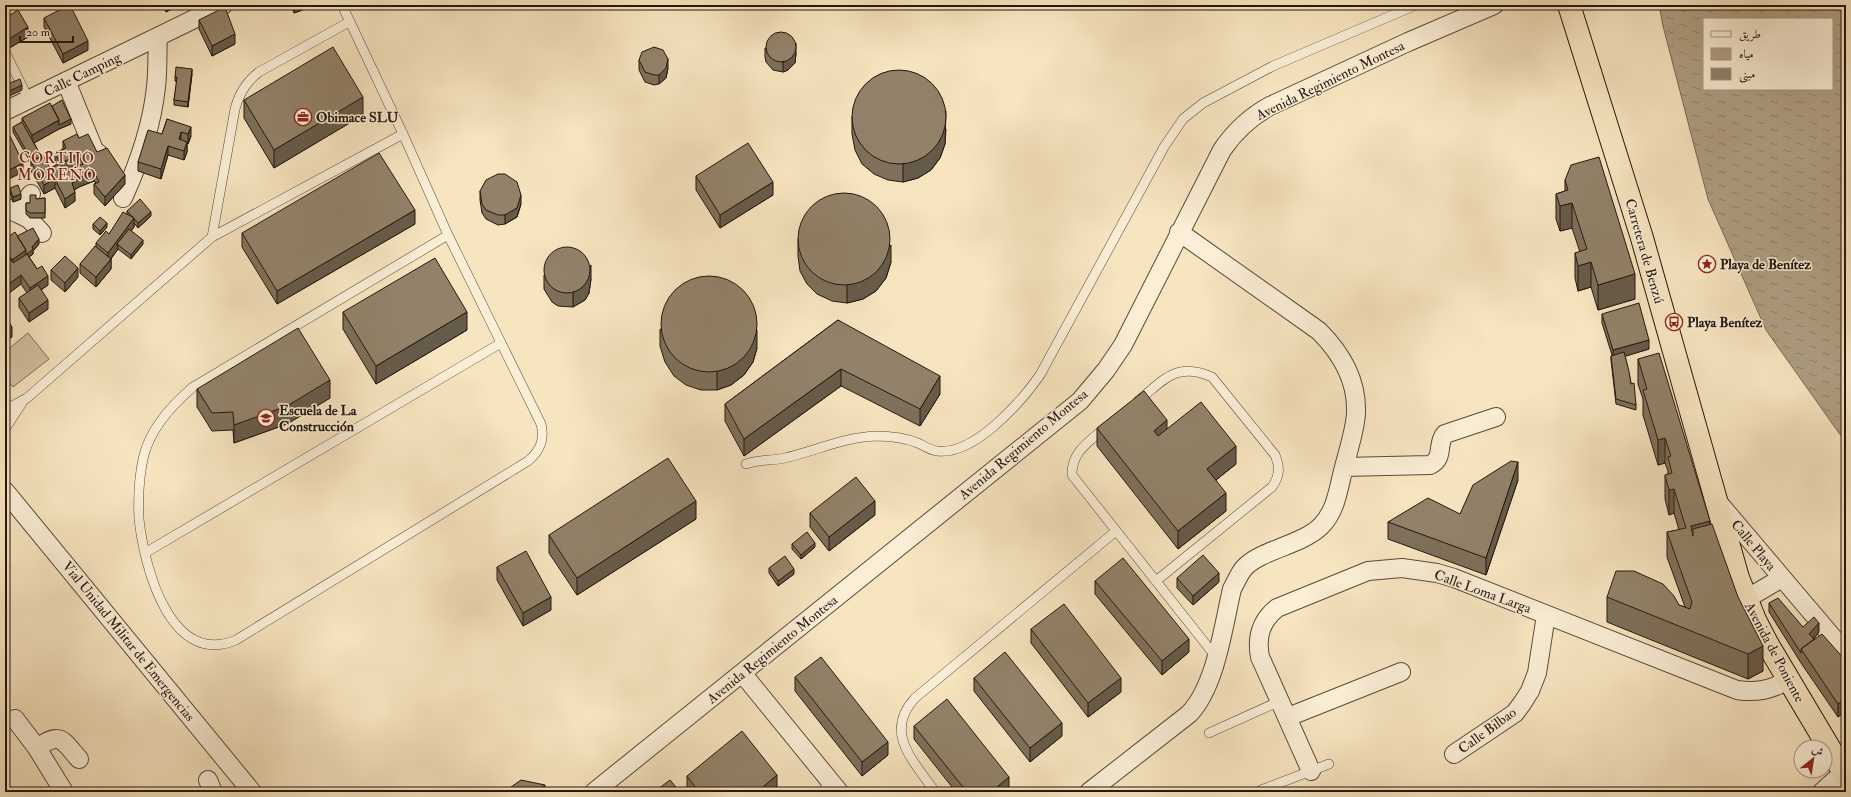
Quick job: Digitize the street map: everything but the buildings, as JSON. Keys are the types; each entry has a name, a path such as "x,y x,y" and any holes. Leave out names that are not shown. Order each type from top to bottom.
{"highway":[{"name":"Carretera de Benzú","path":"1569,5 1642,238 1714,498"},
{"name":"Avenida de Poniente","path":"1714,498 1746,599 1768,645 1845,774"}],"street":[{"name":"Calle Camping","path":"5,111 224,5"},
{"name":"Avenida Regimiento Montesa","path":"594,792 1080,400 1106,370 1123,345 1179,232 1222,150 1230,138 1250,119 1270,106 1401,45 1494,5"},
{"path":"123,198 144,142 156,86 158,37"},
{"path":"66,82 94,150 98,154 110,154 125,176 131,180"},
{"path":"31,194 10,210 29,219 42,233"},
{"path":"1089,792 1196,707 1206,690 1216,657 1232,589 1245,567 1262,556 1312,534 1321,526 1333,510 1356,412 1351,380 1338,353 1319,331 1179,232"},
{"path":"1344,467 1430,464 1437,460 1440,455 1441,441 1445,434 1496,417"},
{"name":"Vial Unidad Militar de Emergencias","path":"5,491 252,792"},
{"name":"Calle Playa","path":"1714,498 1782,578 1746,599"},
{"name":"Calle Loma Larga","path":"1311,771 1259,652 1258,639 1264,622 1277,608 1285,603 1368,571 1402,568 1437,573 1737,690 1761,691 1780,685 1788,680"},
{"path":"1782,578 1846,653"},
{"name":"Calle Bilbao","path":"1454,754 1515,713 1523,702 1537,673 1546,615"},
{"path":"1284,709 1401,672"},
{"path":"742,673 831,789"},
{"path":"15,719 37,748 64,792"},
{"path":"37,748 56,738 63,741 79,759"},
{"path":"1822,792 1845,774"}],"lane":[{"path":"342,5 403,134 448,235 541,424 543,430 542,444 534,456 236,640 219,646 209,646 200,644 184,635 165,607 155,586 145,553 140,519 139,497 144,454 159,423 180,398 193,387 448,235"},
{"path":"746,464 757,460 783,458 859,438 870,437 904,439 927,448 948,451 974,442 1014,409 1040,375 1164,147 1183,119 1203,103 1273,66 1416,5"},
{"path":"212,237 235,109 240,92 259,72 349,22"},
{"path":"6,54 29,100"},
{"path":"5,410 27,398 212,237 403,134"},
{"path":"145,553 501,343"},
{"path":"1129,408 1171,374 1188,371 1205,374 1212,377 1275,455 1278,462 1278,476 1272,486 1156,581"},
{"path":"5,429 27,398"},
{"path":"1111,423 1076,454 1073,461 1072,476 1216,657"},
{"path":"935,792 906,750 903,742 901,724 908,706 915,698 1116,531"},
{"path":"1209,734 1284,709"},
{"path":"1261,790 1329,764"}],"shaded area":[{"path":"28,333 49,359 13,387 5,377 5,352"}],"water":[{"path":"1659,5 1846,5 1846,443 1766,330 1708,199 1663,26"}],"place":[{"name":"Obimace SLU","path":"303,117"},
{"name":"Playa de Benítez","path":"1707,264"},
{"name":"Playa Benítez","path":"1674,322"},
{"name":"Escuela de La Construcción","path":"266,418"}],"district":[{"name":"CORTIJO MORENO","path":"57,166"}]}
